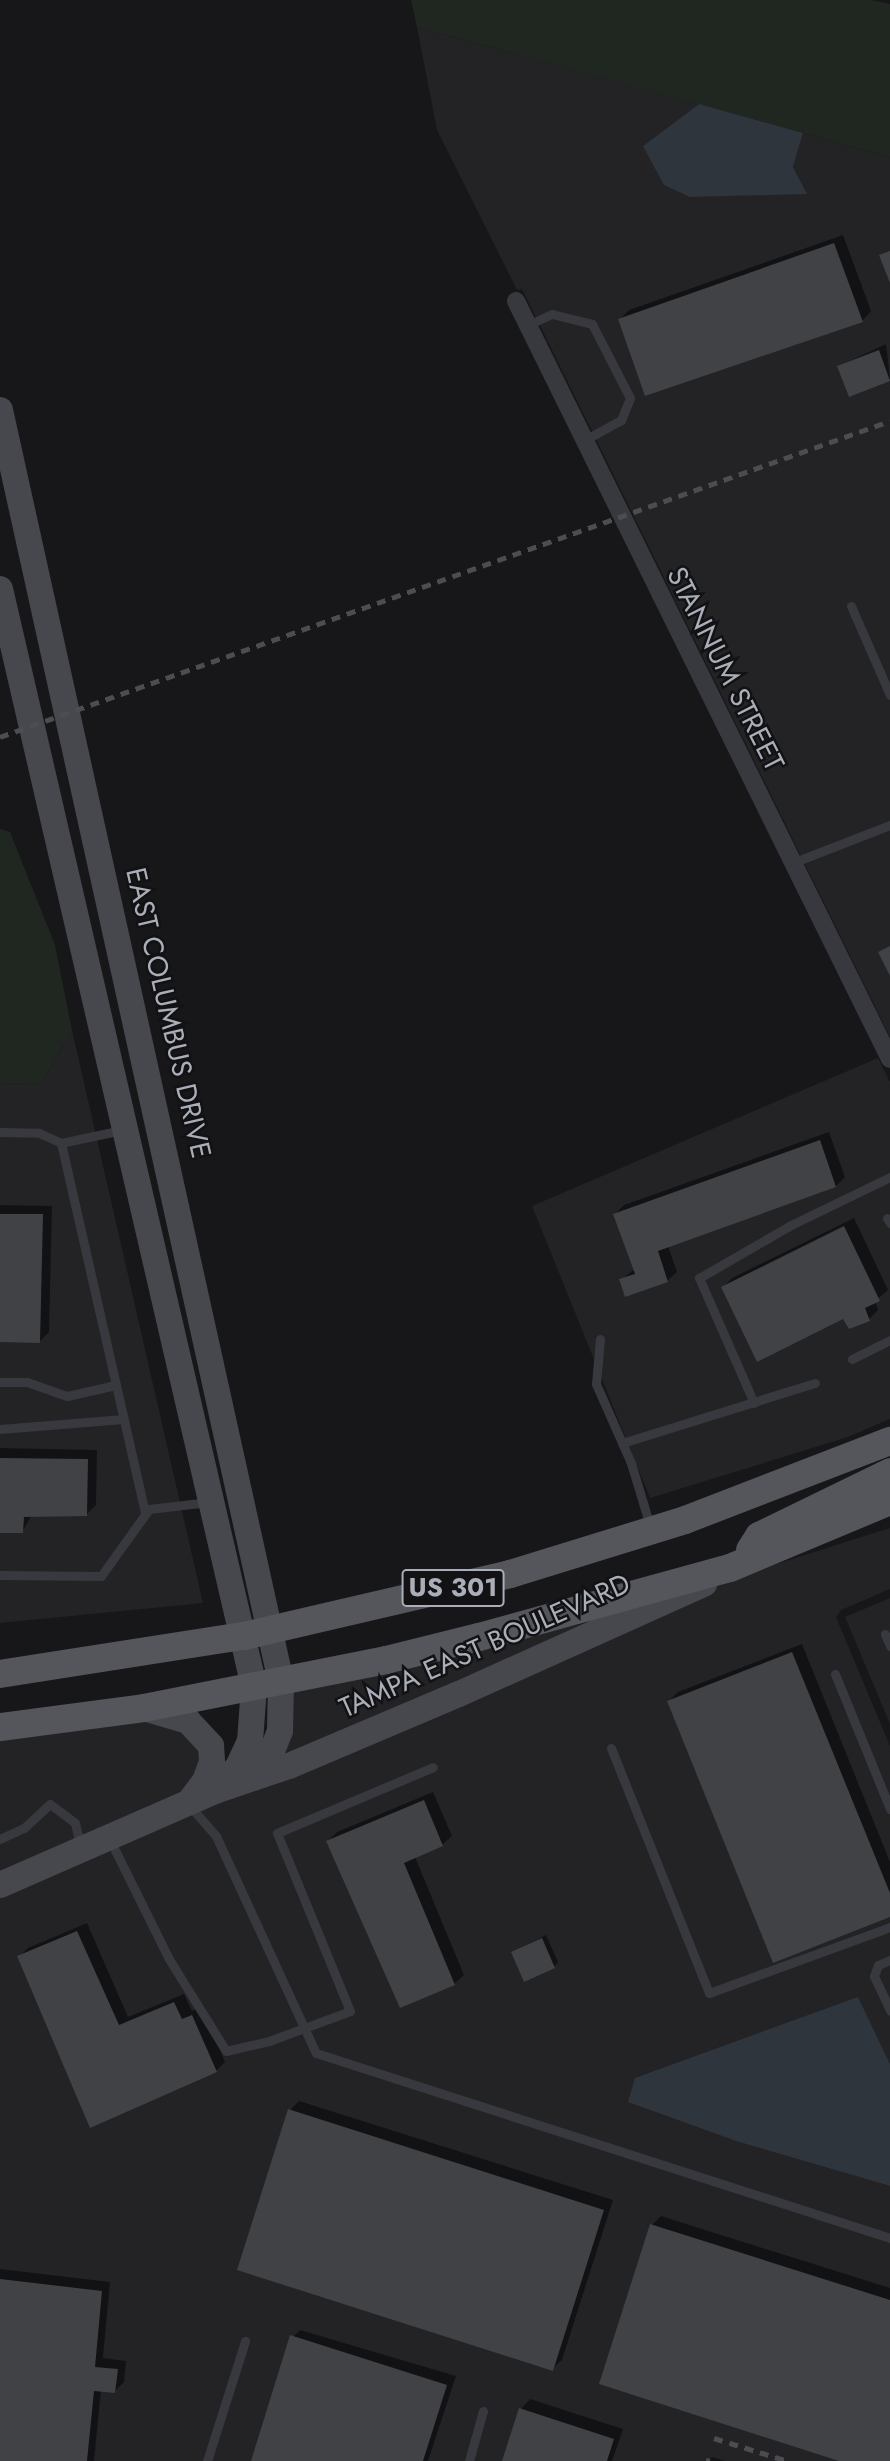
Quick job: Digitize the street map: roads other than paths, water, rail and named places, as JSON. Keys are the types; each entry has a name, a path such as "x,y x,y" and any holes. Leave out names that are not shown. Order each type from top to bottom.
{"main road":[{"name":"US 301","path":"0,1674 257,1633 510,1574 652,1531 810,1475 890,1441"},
{"path":"735,1566 760,1536 890,1472"},
{"name":"US 301","path":"0,1727 144,1708 426,1650 735,1566 890,1501"}],"street":[{"name":"STANNUM STREET","path":"516,301 890,1059"},
{"name":"EAST COLUMBUS DRIVE","path":"0,410 160,1121 257,1633"},
{"path":"0,589 122,1130 212,1501 257,1633 280,1731 263,1774"},
{"path":"122,1130 160,1121"},
{"name":"TAMPA EAST BOULEVARD","path":"0,1885 215,1791 459,1694 704,1584 735,1566"},
{"name":"TAMPA EAST BOULEVARD","path":"215,1791 238,1767 250,1741 267,1684"},
{"path":"144,1708 188,1721 211,1746 212,1762 205,1781 188,1804"}],"lane":[{"path":"528,325 552,314 592,324 629,398 621,420 583,441"},
{"path":"850,606 890,695"},
{"path":"792,863 890,825"},
{"path":"0,1132 40,1133 61,1143 122,1130"},
{"path":"61,1143 145,1514"},
{"path":"754,1403 699,1278 791,1225 890,1177"},
{"path":"600,1339 596,1384 622,1443 652,1531"},
{"path":"852,1360 890,1340"},
{"path":"0,1382 27,1382 67,1396 116,1385"},
{"path":"622,1443 815,1383"},
{"path":"0,1429 124,1419"},
{"path":"0,1575 101,1576 149,1509 212,1501"},
{"path":"886,1634 890,1646"},
{"path":"835,1674 890,1809"},
{"path":"611,1748 709,1993 890,1927"},
{"path":"109,1838 169,1959 226,2051 269,2042 304,2026 350,2011 277,1833 433,1767"},
{"path":"0,1839 24,1828 50,1804 75,1823 81,1850"},
{"path":"188,1804 216,1836 316,2053 890,2238"},
{"path":"890,1960 878,1965 874,1976 890,2011"},
{"path":"207,2461 245,2341"},
{"path":"469,2461 483,2411"}],"railway":[{"path":"0,737 890,421"},
{"path":"714,2438 788,2461"},
{"path":"706,2460 710,2461"}]}
